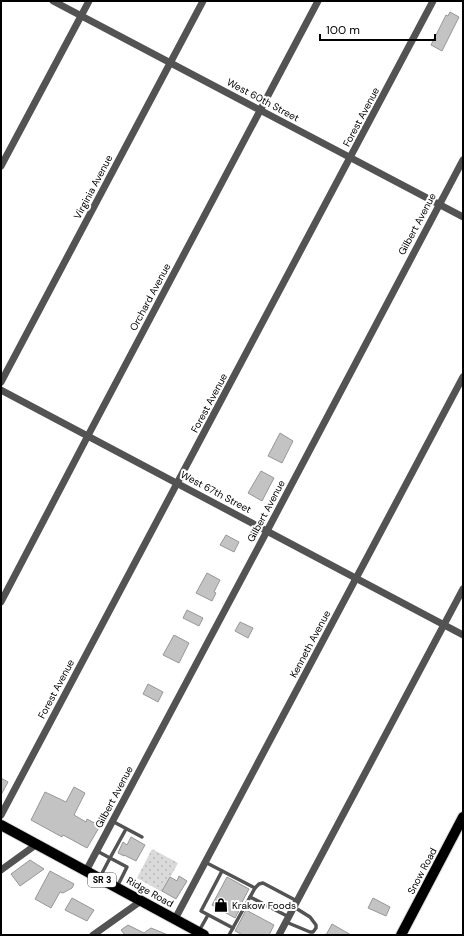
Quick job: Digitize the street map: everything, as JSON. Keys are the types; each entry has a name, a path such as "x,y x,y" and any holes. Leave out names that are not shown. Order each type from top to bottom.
{"main road":[{"name":"Snow Road","path":"401,935 463,817"},
{"name":"Ridge Road","path":"1,825 201,933"}],"street":[{"name":"West 60th Street","path":"53,1 463,217"},
{"path":"1,166 89,1"},
{"name":"Virginia Avenue","path":"1,382 203,1"},
{"name":"Orchard Avenue","path":"1,602 318,1"},
{"name":"Forest Avenue","path":"1,815 434,1"},
{"name":"Gilbert Avenue","path":"86,871 463,160"},
{"name":"Kenneth Avenue","path":"175,920 463,377"},
{"name":"West 67th Street","path":"1,390 463,635"},
{"path":"279,935 463,589"},
{"path":"1,870 37,844"},
{"path":"93,935 141,901"}],"lane":[{"path":"112,821 142,837"},
{"path":"99,878 126,828"},
{"path":"97,851 127,867 116,888"},
{"path":"205,862 256,888"},
{"path":"222,871 201,910 233,928"},
{"path":"229,935 250,897 259,884 263,884 296,904 310,917 316,925 316,928 313,932 310,932 287,920 250,897"},
{"path":"201,933 208,915"}],"shaded area":[{"path":"152,849 178,863 162,892 137,878"}],"building":[{"path":"450,12 459,17 442,51 431,45 446,15 448,16"},
{"path":"280,433 293,441 282,463 268,456"},
{"path":"261,471 274,478 262,501 248,493"},
{"path":"226,535 239,542 234,552 220,545"},
{"path":"207,573 220,580 214,592 216,593 212,601 196,593"},
{"path":"187,610 203,618 199,626 183,618"},
{"path":"240,622 253,628 248,638 235,631"},
{"path":"174,635 189,643 179,663 163,655"},
{"path":"148,684 163,692 158,702 143,694"},
{"path":"1,778 8,782 1,795"},
{"path":"74,787 85,793 74,815 86,822 87,819 100,826 87,848 63,835 62,837 31,820 45,792 66,802"},
{"path":"131,837 145,845 136,861 118,853 123,842 127,845"},
{"path":"30,860 44,869 20,886 11,874"},
{"path":"50,871 74,884 72,888 63,893 60,892 51,908 35,899"},
{"path":"179,876 187,881 176,899 162,891 170,877 177,881"},
{"path":"227,877 249,889 235,918 212,905"},
{"path":"72,898 94,910 87,921 65,910"},
{"path":"373,898 390,907 386,916 368,908"},
{"path":"246,910 274,925 269,935 243,935 235,931"},
{"path":"332,924 351,935 326,935"},
{"path":"128,925 144,933 151,928 168,935 125,935 121,930"}],"place":[{"name":"Krakow Foods","path":"221,905"}]}
